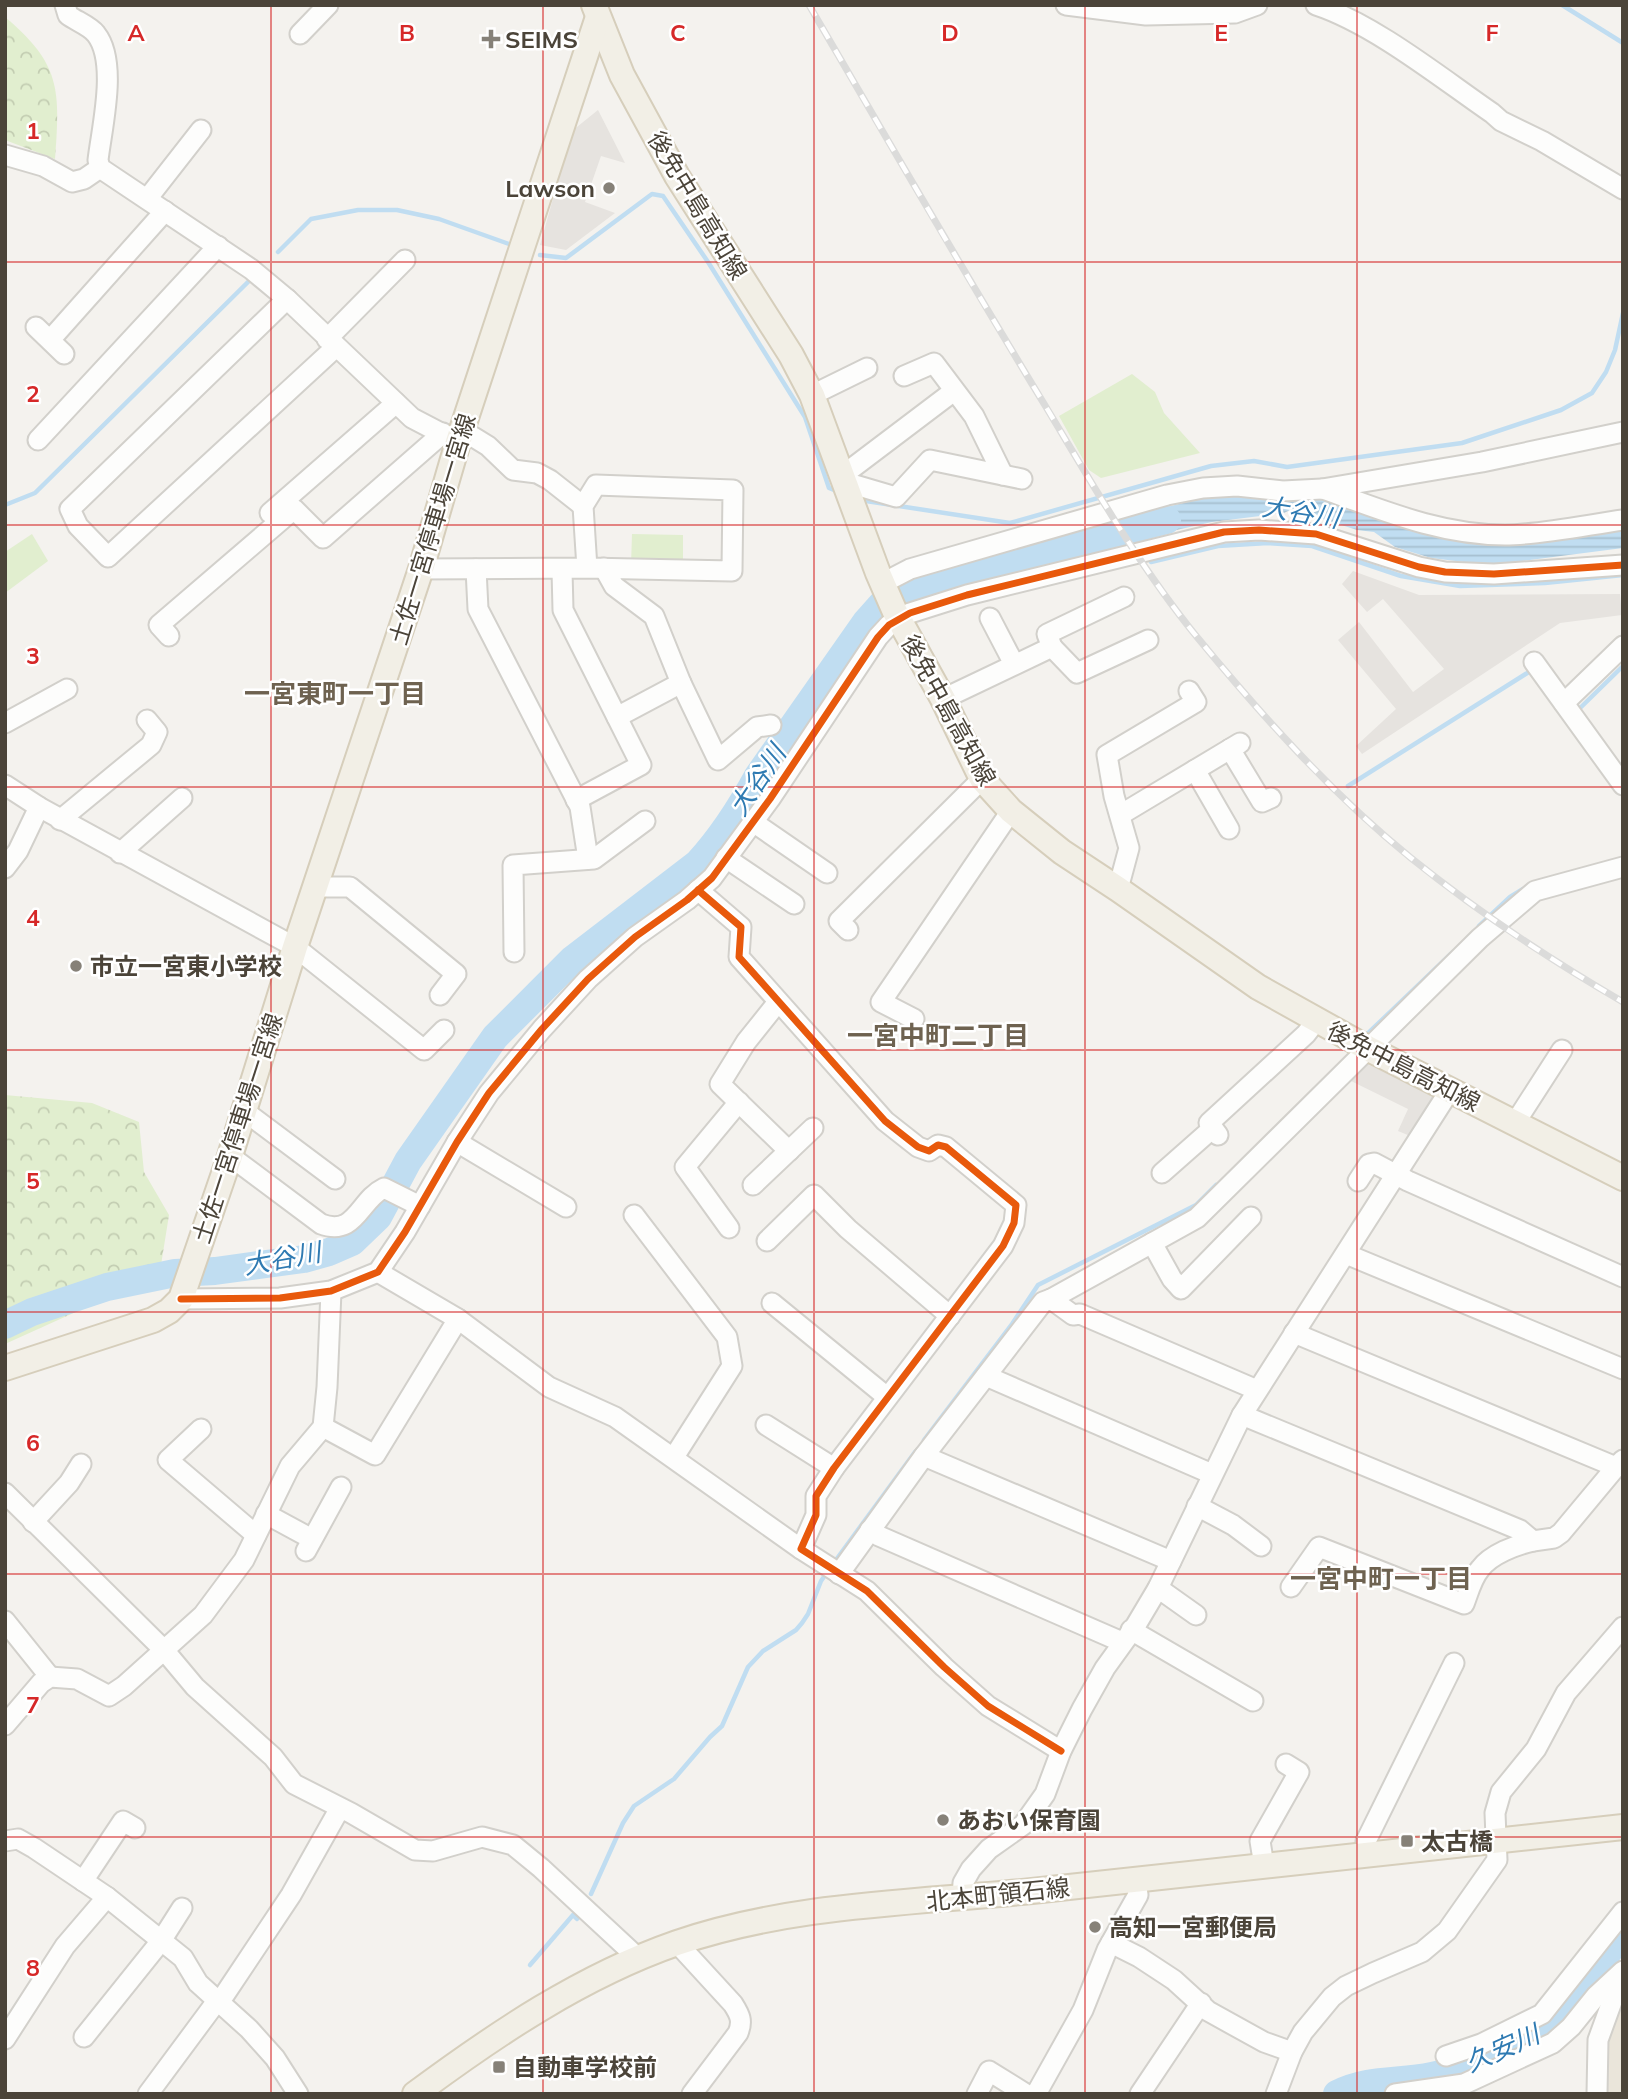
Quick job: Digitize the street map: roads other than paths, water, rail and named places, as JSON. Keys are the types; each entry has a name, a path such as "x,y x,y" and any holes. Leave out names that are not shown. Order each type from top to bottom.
{"main road":[{"name":"後免中島高知線","path":"598,9 622,75 677,176 791,355 813,395 897,616 943,699 982,779 1011,811 1062,852 1258,987 1316,1021 1623,1178"},
{"name":"土佐一宮停車場一宮線","path":"181,1298 230,1156 295,947 421,569 454,435 598,9"},
{"path":"5,1368 153,1320 169,1311 181,1298"},
{"name":"北本町領石線","path":"415,2094 547,2004 594,1978 677,1944 758,1920 808,1912 1136,1880 1623,1827"}],"street":[{"path":"65,5 68,15 95,33 105,55 107,81 98,160 100,168 251,269 287,299 412,418 488,446 513,470 537,473 551,480 583,506 596,568 614,586 654,617 681,683 718,760 757,727 771,725"},
{"path":"300,34 328,5"},
{"path":"1066,5 1146,15 1235,13 1257,5"},
{"path":"1316,5 1336,12 1378,36 1501,121 1542,141 1623,189"},
{"path":"147,199 201,130"},
{"path":"5,155 43,166 72,182 84,179 100,168"},
{"path":"50,340 165,211"},
{"path":"38,440 218,246"},
{"path":"287,299 70,509 78,526 108,557 332,343 405,260"},
{"path":"844,478 896,497 930,460 1013,477 974,416 934,363 904,376"},
{"path":"813,395 867,368"},
{"path":"844,478 954,391"},
{"path":"146,621 396,403"},
{"path":"1356,492 1623,432"},
{"path":"169,636 159,625 294,509 323,538 454,435"},
{"path":"421,569 596,568 732,571 733,490 596,485 583,506"},
{"path":"883,583 910,569 1167,495 1203,488 1237,486 1283,491 1322,488 1356,492 1440,529 1477,534 1508,536 1623,520"},
{"path":"181,1298 280,1298 331,1291 378,1272 489,1093 588,979 635,937 712,878 861,660 897,616 967,595 1224,532 1259,530 1316,534 1445,572 1494,574 1623,565"},
{"path":"476,569 478,609 580,807 588,859"},
{"path":"562,570 563,610 641,765 576,800"},
{"path":"1124,597 1047,634 1052,647 1077,673 1148,640"},
{"path":"990,618 1014,664"},
{"path":"1564,703 1623,646"},
{"path":"943,699 1052,647"},
{"path":"1534,662 1623,785"},
{"path":"617,717 681,683"},
{"path":"5,723 67,689"},
{"path":"1118,889 1129,848 1114,796 1107,754 1196,702 1189,691"},
{"path":"60,820 151,745 157,732 148,720"},
{"path":"1120,815 1235,746 1262,802 1271,798"},
{"path":"1195,770 1229,829"},
{"path":"848,930 839,921 982,779"},
{"path":"5,785 60,820 295,947 425,1050 444,1030"},
{"path":"120,853 183,798"},
{"path":"5,868 18,851 39,807"},
{"path":"915,1019 881,1002 1011,811"},
{"path":"514,952 513,865 594,859 645,821"},
{"path":"753,821 827,873"},
{"path":"726,858 794,904"},
{"path":"834,1570 870,1530 1043,1302 1198,1218 1362,1045 1525,898 1535,891 1623,867"},
{"path":"315,887 350,887 456,974 440,995"},
{"path":"698,890 741,927 739,957 885,1121 918,1147 929,1151 937,1145 946,1147 1016,1205 1014,1223 1003,1246 887,1397 816,1496 817,1515 801,1549"},
{"path":"778,1002 746,1042 720,1084 789,1151"},
{"path":"1162,1173 1216,1131 1209,1123 1306,1034 1316,1021"},
{"path":"1515,1123 1562,1050"},
{"path":"961,1898 962,1883 971,1869 989,1849 1023,1825 1045,1794 1061,1751 1105,1668 1158,1588 1242,1415 1450,1090"},
{"path":"729,1228 685,1167 739,1102"},
{"path":"244,1111 335,1179"},
{"path":"753,1185 813,1128"},
{"path":"457,1142 566,1207"},
{"path":"230,1156 321,1224 332,1228 353,1220 375,1192 384,1188 420,1206"},
{"path":"1358,1181 1369,1164 1374,1163 1623,1277"},
{"path":"767,1241 814,1195 848,1229 950,1315"},
{"path":"634,1215 727,1337 732,1366 674,1457"},
{"path":"1153,1243 1172,1279 1181,1289 1251,1217"},
{"path":"1346,1254 1623,1369"},
{"path":"378,1272 457,1318 549,1387 615,1417 801,1549 867,1591 988,1706 1061,1751"},
{"path":"5,1725 50,1677 78,1679 109,1696 124,1686 203,1615 244,1560 290,1466 323,1427 331,1291"},
{"path":"1051,1299 1073,1315 1080,1314 1138,1337 1257,1390"},
{"path":"772,1303 887,1397"},
{"path":"323,1427 375,1455 457,1318"},
{"path":"1291,1587 1319,1547 1464,1604 1480,1569 1496,1556 1519,1545 1554,1538 1561,1533 1619,1463 1294,1333"},
{"path":"986,1376 1212,1474"},
{"path":"1242,1415 1520,1530 1533,1541"},
{"path":"766,1425 834,1468"},
{"path":"201,1429 168,1460 256,1535"},
{"path":"924,1456 1171,1561"},
{"path":"33,1522 69,1483 81,1464"},
{"path":"266,1514 309,1545 341,1487"},
{"path":"5,1493 164,1650 195,1687 273,1757 294,1784 415,1850 433,1851 482,1837 513,1846 541,1868 638,1958"},
{"path":"1197,1506 1233,1525 1261,1546"},
{"path":"870,1530 878,1536 1127,1636 1252,1701"},
{"path":"1158,1588 1196,1615"},
{"path":"5,1621 50,1677"},
{"path":"1276,2094 1292,2052 1321,2009 1346,1986 1422,1952 1441,1937 1497,1860 1495,1813 1501,1791 1536,1749 1566,1693 1623,1627"},
{"path":"1369,1855 1366,1841 1454,1663"},
{"path":"1264,1866 1260,1841 1299,1772 1286,1764"},
{"path":"148,2094 219,2001 291,1895 340,1808"},
{"path":"83,1881 123,1821 135,1828"},
{"path":"5,1841 18,1839 83,1881 183,1958 198,1983 249,2029 275,2058 298,2094"},
{"path":"1036,2094 1083,2010 1111,1943 1138,1895 1136,1880"},
{"path":"5,2039 65,1946 107,1897"},
{"path":"84,2037 161,1941 182,1908"},
{"path":"1446,2056 1481,2044 1542,2014 1623,1912"},
{"path":"1111,1943 1163,1973 1208,2011 1264,2042 1292,2052"},
{"path":"677,1944 740,2015 738,2033 695,2093"},
{"path":"1395,2094 1464,2084 1553,2043 1571,2027 1596,1996 1623,1972"},
{"path":"1597,2094 1598,2040 1623,1972"},
{"path":"1140,2094 1201,2003"},
{"path":"977,2094 989,2071 1026,2094"}],"water":[{"path":"1252,491 1313,495 1415,531 1448,539 1514,541 1623,526 1623,548 1506,563 1472,563 1431,558 1395,547 1374,532 1357,530 1292,509 1284,513 1212,522 1136,539 1123,518 1199,499"}],"waterway":[{"path":"1562,5 1623,43"},
{"path":"540,255 566,258 652,194 663,196 708,262 805,417 829,488 834,490"},
{"path":"278,252 311,219 358,210 397,210 439,219 509,244"},
{"path":"5,505 35,493 249,281"},
{"path":"866,501 1010,523 1211,466 1254,461 1287,467 1462,443 1561,410 1592,393 1606,372 1615,350 1623,313"},
{"name":"大谷川","path":"5,1325 32,1312 107,1287 175,1273 215,1271 304,1259 352,1242 378,1217 408,1161 495,1037 573,959 698,863 707,853 866,622 882,604 938,579 1167,520"},
{"path":"1151,562 1218,546 1268,543 1312,546 1401,576 1460,586 1545,583 1623,575"},
{"path":"1576,712 1623,666"},
{"path":"1348,786 1532,670"},
{"path":"1479,926 1510,897 1523,889"},
{"path":"1363,1038 1453,952"},
{"path":"924,1440 1012,1324 1038,1285 1196,1205 1216,1185"},
{"path":"833,1564 915,1452"},
{"path":"591,1894 623,1823 634,1806 674,1779 722,1726 748,1667 763,1651 796,1630 802,1623 828,1571"},
{"path":"530,1965 573,1915 577,1919 580,1915"},
{"name":"久安川","path":"1337,2094 1360,2085 1444,2073 1528,2041 1551,2026 1570,2005 1623,1932"}],"railway":[{"path":"809,5 1099,495 1136,554 1197,637 1298,753 1353,807 1411,858 1488,916 1623,1002"}],"place":[{"name":"SEIMS","path":"491,39"},
{"name":"Lawson","path":"609,188"},
{"name":"市立一宮東小学校","path":"76,966"},
{"name":"あおい保育園","path":"943,1820"},
{"name":"太古橋","path":"1407,1841"},
{"name":"高知一宮郵便局","path":"1095,1927"},
{"name":"自動車学校前","path":"499,2067"}],"district":[{"name":"一宮東町一丁目","path":"335,693"},
{"name":"一宮中町二丁目","path":"938,1035"},
{"name":"一宮中町一丁目","path":"1381,1578"}]}
